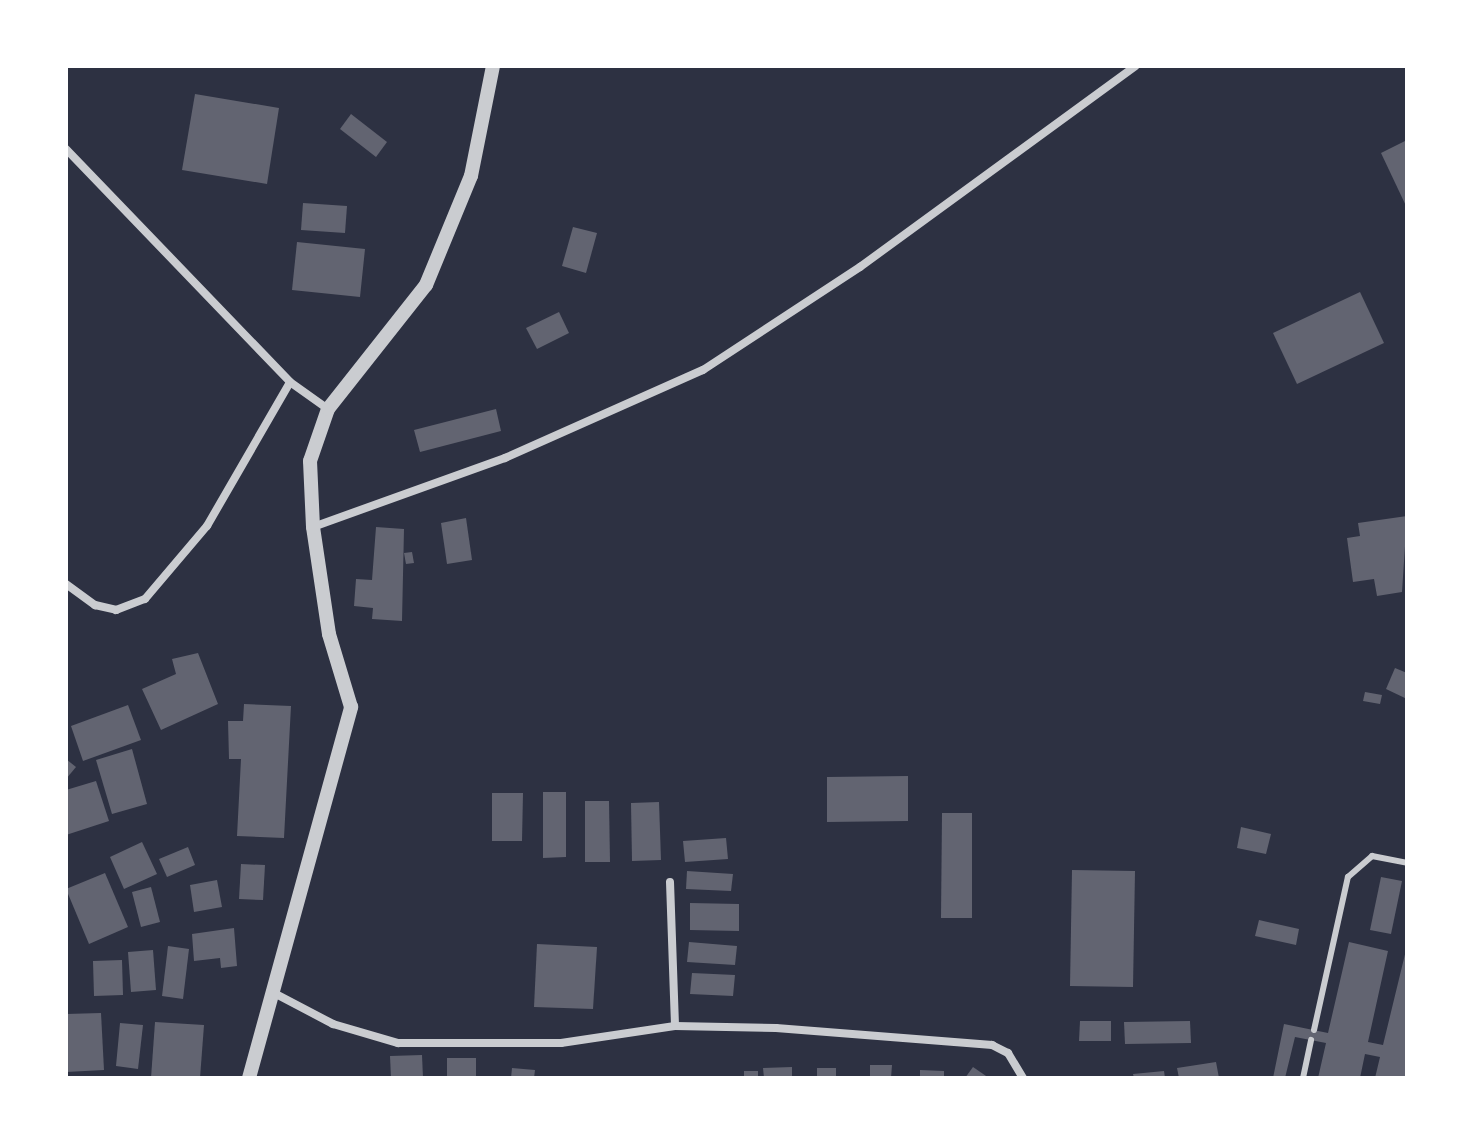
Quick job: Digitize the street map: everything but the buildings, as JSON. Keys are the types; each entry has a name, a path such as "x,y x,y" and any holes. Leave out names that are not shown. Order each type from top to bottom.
{"street":[{"path":"249,1078 351,707 329,634 313,527 310,461 328,409 426,285 471,176 493,66"},
{"path":"313,527 505,458 703,370 860,267 1136,66"},
{"path":"66,149 290,382 328,409"},
{"path":"66,584 95,605 116,610 145,599 207,526 290,382"},
{"path":"670,882 675,1026"},
{"path":"274,993 333,1024 398,1043 561,1043 675,1026 776,1028 992,1045 1008,1053 1023,1078"}],"lane":[{"path":"1314,1030 1348,877 1372,856 1407,863"},
{"path":"1303,1078 1311,1040"}]}
